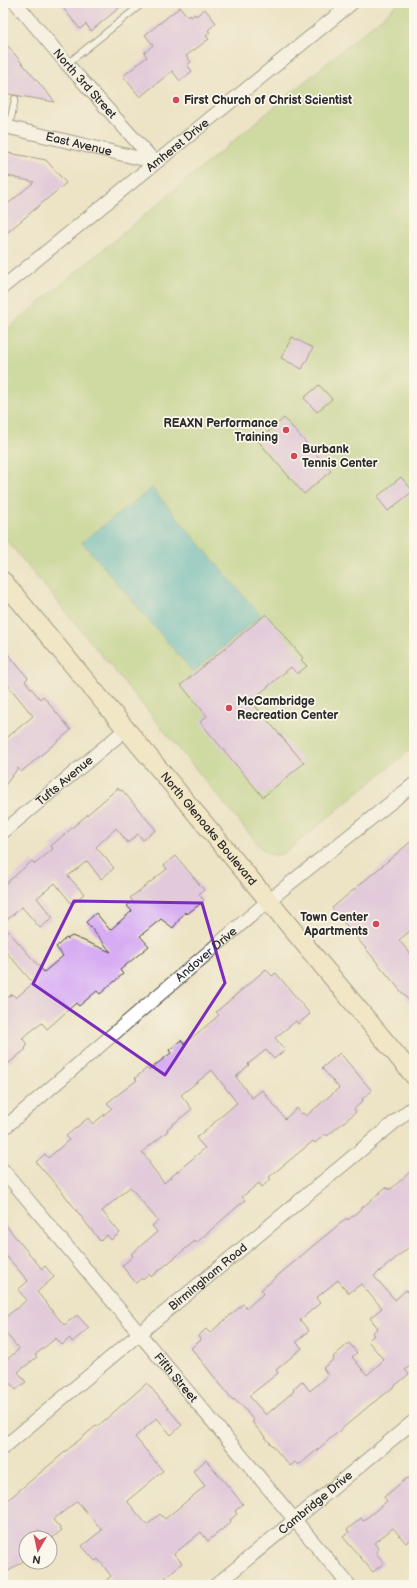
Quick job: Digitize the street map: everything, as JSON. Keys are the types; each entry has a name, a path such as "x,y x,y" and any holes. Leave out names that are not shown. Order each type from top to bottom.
{"main road":[{"name":"North Glenoaks Boulevard","path":"3,581 125,730 414,1076"}],"street":[{"name":"North 3rd Street","path":"16,3 67,64 155,162"},
{"name":"Amherst Drive","path":"3,287 352,3"},
{"name":"East Avenue","path":"6,126 155,162"},
{"name":"Tufts Avenue","path":"3,832 125,730"},
{"name":"Andover Drive","path":"3,1129 268,901 414,784"},
{"name":"Birmingham Road","path":"3,1448 414,1106"},
{"name":"Fifth Street","path":"3,1170 349,1585"},
{"name":"Cambridge Drive","path":"216,1585 414,1421"}],"lane":[{"path":"67,64 143,3"},
{"path":"6,126 15,99"}],"highlighted area":[{"path":"74,901 202,903 225,983 165,1075 33,984"}],"green space":[{"path":"399,3 414,3 414,747 287,851 274,855 261,848 3,536 3,333"}],"water":[{"path":"152,488 261,616 193,672 82,542"}],"building":[{"path":"59,3 125,3 91,31 86,24 80,29"},
{"path":"180,7 188,17 195,14 196,16 205,9 216,23 208,30 210,33 206,36 209,39 186,56 191,62 187,65 192,71 180,81 172,71 140,97 123,76 147,57 144,53 153,45 145,35"},
{"path":"3,40 17,57 55,102 3,93"},
{"path":"3,152 46,160 66,183 3,236 3,208 34,182 3,175"},
{"path":"292,337 313,348 302,369 281,358"},
{"path":"319,385 332,399 317,412 304,398"},
{"name":"Burbank Tennis Center","path":"284,418 331,471 304,494 258,441"},
{"path":"401,477 413,491 388,511 377,497"},
{"name":"McCambridge Recreation Center","path":"266,614 303,658 301,660 307,666 297,674 291,667 251,701 304,763 263,797 200,722 207,716 181,685"},
{"path":"3,648 28,678 25,681 40,699 43,696 71,730 21,772 18,768 3,788 3,741 33,716 3,679"},
{"path":"118,788 120,791 122,790 156,830 143,840 138,834 128,843 116,828 96,847 114,868 101,879 87,861 68,876 84,894 72,904 55,883 37,898 53,918 40,928 22,907 3,923 3,886 32,861 35,864 53,849 51,846"},
{"name":"Town Center Apartments","path":"414,839 414,928 399,940 414,958 414,1007 332,908"},
{"path":"176,856 204,890 199,894 204,901 187,914 185,912 173,928 161,919 140,936 149,946 120,970 123,974 100,994 97,991 79,1006 76,1003 47,1029 42,1023 22,1038 28,1045 25,1048 26,1049 3,1068 3,1002 12,994 16,998 33,983 3,948 3,925 44,972 63,956 56,947 66,938 67,939 72,936 111,952 86,922 96,913 110,930 132,911 127,906 133,901 130,898 167,869 164,865"},
{"path":"266,969 272,976 276,973 310,1014 298,1024 296,1021 275,1038 285,1050 274,1059 266,1050 248,1064 249,1065 236,1077 252,1098 262,1090 285,1119 297,1108 301,1114 303,1113 306,1116 339,1088 322,1068 340,1053 372,1091 362,1099 363,1101 354,1109 356,1112 327,1136 325,1134 315,1143 313,1141 269,1177 271,1179 262,1187 259,1183 242,1197 245,1200 196,1243 195,1241 151,1277 149,1274 143,1280 141,1278 136,1283 122,1266 133,1256 131,1254 157,1232 152,1226 158,1221 130,1187 102,1211 120,1233 111,1240 107,1235 100,1241 60,1189 36,1162 45,1154 48,1158 69,1140 66,1136 88,1118 93,1124 112,1108 107,1103 137,1080 135,1078 147,1068 149,1070 171,1053 169,1050 181,1040 184,1044 205,1027 219,1015 216,1012","holes":["212,1070 237,1103 196,1138 205,1148 164,1183 142,1152 192,1109 181,1095"]},
{"path":"414,1168 414,1243 374,1276 395,1300 406,1290 414,1299 414,1363 405,1370 409,1374 385,1394 304,1461 298,1465 295,1462 290,1466 252,1422 254,1421 240,1403 239,1404 234,1399 233,1400 191,1348 201,1340 198,1336 206,1329 210,1333 243,1304 247,1308 264,1293 261,1290 320,1240 347,1218 348,1220 386,1187 391,1189","holes":["338,1280 349,1293 361,1284 382,1308 370,1318 378,1328 372,1333 374,1335 368,1341 384,1360 367,1375 352,1357 357,1353 349,1343 323,1368 328,1375 310,1391 302,1381 293,1389 294,1391 266,1415 249,1396 278,1373 276,1370 302,1348 296,1342 309,1331 300,1320 320,1303 316,1298"]},
{"path":"3,1222 42,1269 45,1266 54,1277 37,1292 64,1325 77,1315 89,1328 72,1342 70,1338 62,1345 56,1338 35,1355 37,1357 18,1372 26,1382 16,1390 3,1375 3,1363 19,1349 3,1330 3,1319 27,1300 18,1290 28,1281 3,1252"},
{"path":"147,1383 182,1425 171,1435 157,1418 135,1437 163,1471 127,1501 147,1525 160,1514 165,1519 205,1486 193,1471 206,1460 243,1504 235,1511 237,1514 230,1520 231,1522 208,1541 201,1532 174,1554 182,1563 157,1585 101,1585 111,1576 98,1559 95,1561 82,1546 102,1530 77,1501 53,1520 62,1530 58,1533 58,1530 18,1530 18,1565 3,1575 3,1504 97,1425 98,1426"},
{"path":"414,1474 414,1537 406,1543 393,1528 374,1543 378,1548 376,1553 384,1563 373,1572 343,1537 349,1532 347,1530 361,1518 363,1521 387,1501 384,1497"}],"place":[{"name":"First Church of Christ Scientist","path":"176,100"},
{"name":"REAXN Performance Training","path":"286,430"},
{"name":"Burbank Tennis Center","path":"294,456"},
{"name":"McCambridge Recreation Center","path":"229,708"},
{"name":"Town Center Apartments","path":"376,924"}]}
